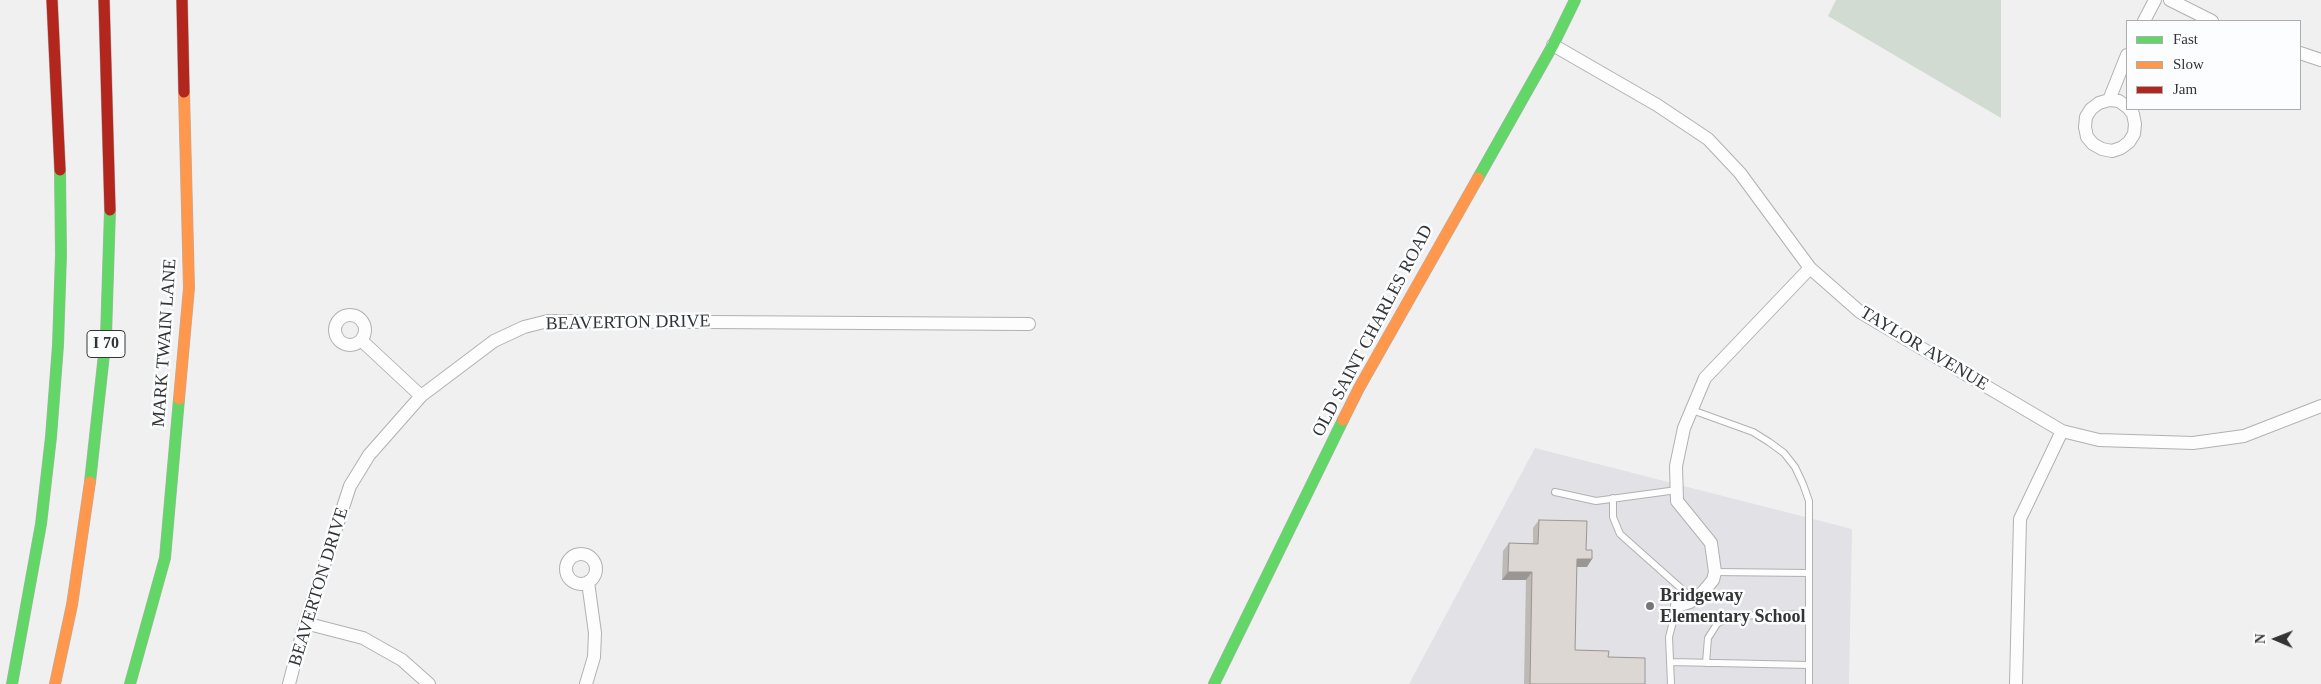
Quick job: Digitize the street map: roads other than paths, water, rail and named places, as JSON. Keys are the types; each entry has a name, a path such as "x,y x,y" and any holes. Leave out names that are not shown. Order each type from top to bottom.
{"main road":[{"path":"12,684 41,524 52,437 58,345 60,168 52,0"},
{"name":"I 70","path":"55,684 72,605 87,514 106,336 110,246 110,156 104,0"},
{"name":"MARK TWAIN LANE","path":"130,684 165,558 189,288 182,0"},
{"name":"OLD SAINT CHARLES ROAD","path":"1214,684 1359,388 1553,44 1575,0"}],"street":[{"path":"2145,20 2155,0"},
{"path":"2170,0 2210,20"},
{"name":"TAYLOR AVENUE","path":"1553,44 1656,105 1708,139 1740,173 1810,268 1860,312 2062,431 2099,440 2193,443 2244,436 2321,406"},
{"path":"2301,53 2321,60"},
{"path":"2109,100 2126,58"},
{"path":"2126,107 2118,101 2109,100 2099,103 2091,109 2086,117 2085,127 2093,144 2102,150 2112,151 2121,148 2129,142 2134,134 2135,124 2133,114 2130,110"},
{"path":"1677,606 1693,599 1713,580 1715,572 1711,543 1677,501 1676,466 1684,428 1705,378 1810,268"},
{"name":"BEAVERTON DRIVE","path":"289,684 305,623 350,486 369,455 421,396 494,341 524,327 548,321 1029,324"},
{"path":"361,340 421,396"},
{"path":"2016,684 2020,519 2062,431"},
{"path":"586,684 594,657 596,633 588,582"},
{"path":"305,623 363,638 402,660 429,684"}],"lane":[{"path":"1692,410 1752,432 1784,454 1795,467 1809,500 1809,684"},
{"path":"1556,492 1596,501 1677,490"},
{"path":"1613,498 1613,517 1620,534 1693,599"},
{"path":"1715,572 1809,573"},
{"path":"1671,684 1669,637 1677,606"},
{"path":"1706,663 1708,638 1717,624 1729,616 1808,614"},
{"path":"1670,662 1809,665"}],"place":[{"name":"Bridgeway Elementary School","path":"1650,606"}]}
